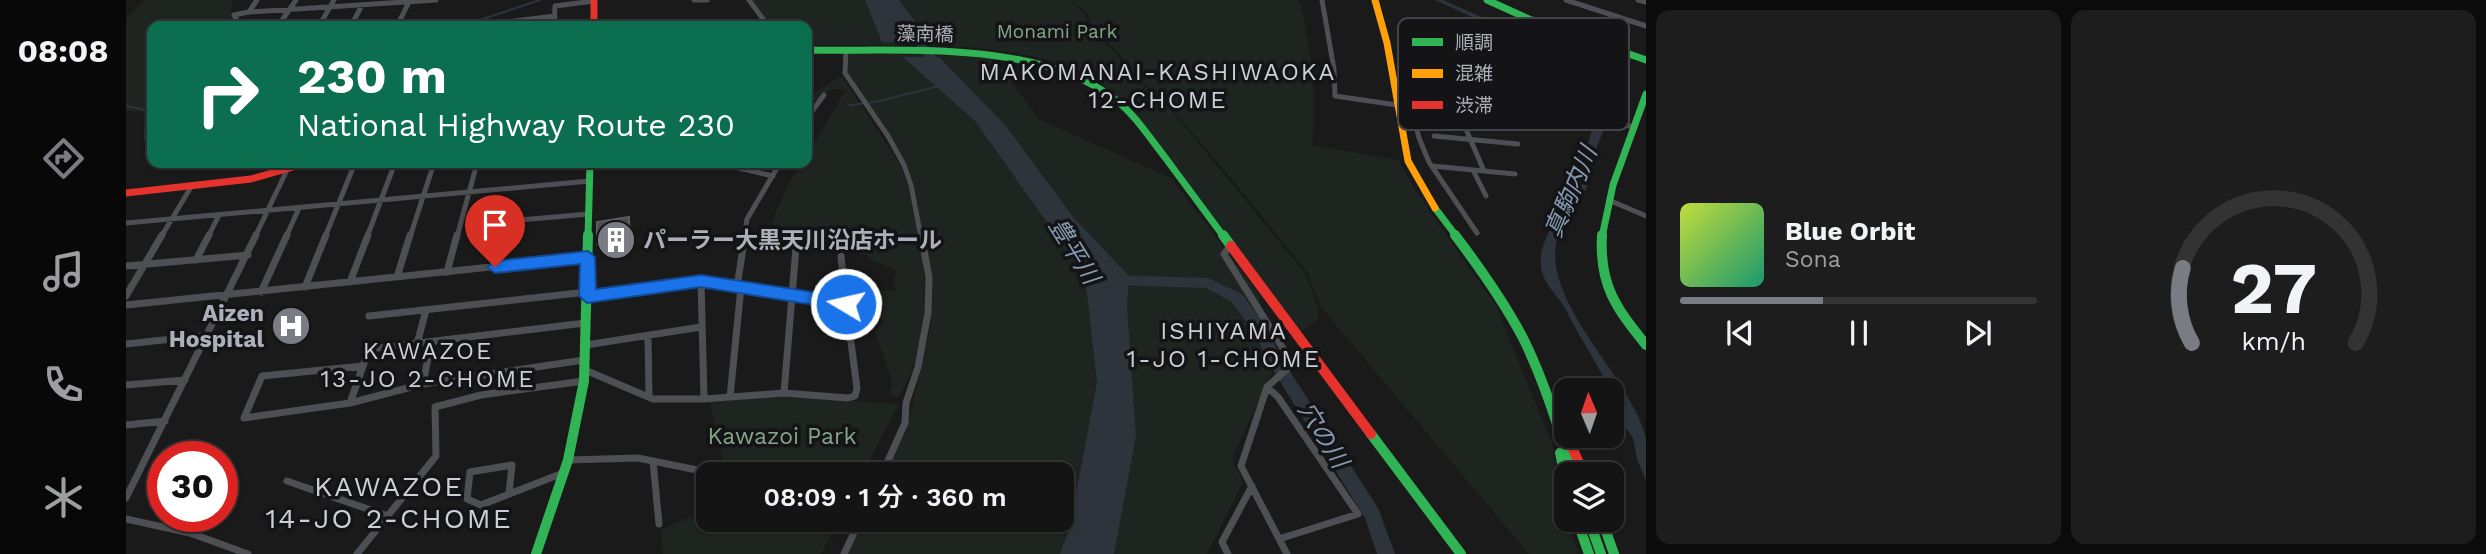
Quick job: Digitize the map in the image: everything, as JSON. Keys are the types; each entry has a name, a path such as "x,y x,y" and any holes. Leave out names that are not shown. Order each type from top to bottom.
{"main road":[{"path":"593,21 594,0"},
{"path":"1375,0 1387,43 1398,108"},
{"path":"1487,0 1527,18"},
{"name":"藻南橋","path":"812,50 971,52 1012,56 1079,76 1107,93 1139,123 1461,554"},
{"path":"1629,54 1646,60"},
{"path":"1646,94 1643,114 1635,127 1611,201 1601,243 1601,266 1619,312 1646,345"},
{"path":"1402,130 1416,178 1497,293 1535,364 1570,462"},
{"path":"126,193 251,179 293,168"},
{"path":"536,554 568,460 584,381 590,168"},
{"path":"1551,405 1554,411"},
{"path":"1551,405 1562,462"},
{"path":"1581,532 1589,554"},
{"path":"1593,532 1601,554"},
{"path":"1607,532 1615,554"}],"street":[{"path":"249,12 257,0"},
{"path":"281,21 296,0"},
{"path":"322,21 334,0"},
{"path":"237,21 234,15 249,12 436,0"},
{"path":"554,21 555,6 594,0"},
{"path":"694,0 707,0"},
{"path":"749,0 764,21"},
{"path":"1322,0 1334,69 1335,96 1397,102"},
{"path":"1566,0 1621,18"},
{"path":"1586,7 1589,0"},
{"path":"1638,0 1646,2"},
{"path":"399,21 409,1"},
{"path":"354,21 362,5"},
{"path":"514,21 555,16"},
{"path":"1629,21 1646,26"},
{"path":"846,51 845,73 888,136 904,165 911,185 929,276 928,313 918,367 906,403 905,423 887,462"},
{"path":"812,111 824,95"},
{"path":"1629,126 1635,127"},
{"path":"1417,130 1422,148 1432,166 1477,233"},
{"path":"1466,130 1484,171"},
{"path":"1434,136 1518,144"},
{"path":"1432,166 1516,174"},
{"path":"305,287 353,168"},
{"path":"350,282 393,168"},
{"path":"397,277 433,168"},
{"path":"447,272 476,168"},
{"path":"739,168 773,176"},
{"path":"730,397 747,219 777,168"},
{"path":"126,498 229,295 287,170"},
{"path":"1473,170 1486,196"},
{"path":"126,223 590,181"},
{"path":"126,296 191,187"},
{"path":"1611,201 1646,216"},
{"path":"261,292 299,208"},
{"path":"495,267 499,250 494,238 497,222 589,214"},
{"path":"196,260 219,215"},
{"path":"1230,246 1224,254 1289,358 1287,369 1267,387 1241,466 1287,554"},
{"path":"784,393 796,247"},
{"path":"126,266 248,255"},
{"path":"363,366 262,376 244,418 350,403 423,384 586,365 649,397 704,399 784,393 848,398 855,396 857,388 841,256"},
{"path":"126,305 588,257"},
{"path":"701,281 704,399"},
{"path":"369,316 701,281 846,304"},
{"path":"417,344 426,310"},
{"path":"350,403 369,349 587,323"},
{"path":"586,345 701,327"},
{"path":"126,344 209,335"},
{"path":"648,336 649,397"},
{"path":"423,384 431,342"},
{"path":"126,385 185,380"},
{"path":"357,554 436,456 435,407 481,396 584,381"},
{"path":"1267,387 1279,397 1359,514 1279,539"},
{"path":"126,425 165,421"},
{"path":"568,460 638,458 696,470"},
{"path":"653,461 659,524"},
{"path":"509,494 512,465 470,472 467,499 481,505 564,473"},
{"path":"287,481 388,516"},
{"path":"1228,554 1222,542 1252,486"},
{"path":"126,519 190,533 248,554"},
{"path":"844,554 854,532"}],"green space":[{"path":"145,0 233,0 230,11 234,21 147,21 147,117 142,112 126,111 126,19"},
{"name":"Monami Park","path":"750,0 1069,0 1085,14 1089,28 1117,55 1132,75 1171,110 1305,273 1318,306 1318,320 1301,331 1130,109 1106,87 1076,70 1041,58 962,47 812,45 812,21 765,21"},
{"path":"1071,0 1297,0 1301,5 1312,75 1312,145 1399,160 1415,190 1496,306 1553,446 1554,532 1571,532 1579,554 1529,554 1320,306 1307,272 1245,195 1172,109 1134,75 1118,52 1092,27 1087,13"},
{"path":"848,53 993,57 1039,119 1171,178 1259,294 1272,372 1232,459 1243,482 1207,554 847,554 857,532 1074,532 1074,462 891,462 907,429 931,325 931,278 913,182 906,165 847,74"},
{"path":"842,76 902,168 911,194 922,253 923,315 919,345 911,373 898,398 890,394 892,380 875,333 883,323 878,308 877,291 896,290 893,280 897,270 873,261 867,255 775,242 772,221 789,183 799,168 812,168 812,147 845,91 829,91 812,104 812,94"},
{"name":"Kawazoi Park","path":"784,396 899,404 868,462 723,462 710,402"},
{"name":"Kawazoi Park","path":"696,515 696,532 833,532 821,554 663,554 661,529"}],"water":[{"path":"865,0 899,0 931,43 882,42"},
{"path":"1435,0 1443,0 1485,18 1474,18"},
{"path":"903,57 939,57 1006,126 1073,217 1129,276 1127,306 1136,436 1114,554 1060,554 1068,532 1074,532 1074,504 1097,383 1085,276 975,121"},
{"name":"真駒内川","path":"1592,130 1604,130 1595,153 1590,180 1584,192 1575,200 1560,229 1556,263 1562,288 1574,314 1616,378 1604,378 1564,306 1542,273 1543,248 1567,198 1572,176"},
{"path":"1624,390 1638,415 1646,438 1646,481 1637,459 1633,438 1624,425"}],"building":[{"path":"629,217 629,240 597,245 597,222"}],"waterway":[{"path":"478,21 540,0"},
{"name":"豊平川","path":"887,0 941,71"},
{"path":"850,105 875,102 939,86"},
{"path":"126,106 146,110 147,141"},
{"name":"穴の川","path":"1109,280 1208,283 1237,298 1261,331 1276,363 1372,514 1386,554"}],"traffic: fast":[{"path":"1487,0 1527,18"},
{"path":"812,50 980,54 1038,63 1092,84 1117,101 1139,123 1231,246"},
{"path":"1629,54 1646,60"},
{"path":"1646,94 1613,185 1606,210 1600,257 1610,296 1646,345"},
{"path":"536,554 568,460 584,381 590,168"},
{"path":"1435,208 1487,279 1515,323 1540,378 1570,462"},
{"path":"1371,434 1461,554"},
{"path":"1560,453 1562,462"},
{"path":"1581,532 1589,554"},
{"path":"1593,532 1601,554"},
{"path":"1606,532 1614,554"}],"traffic: slow":[{"path":"1375,0 1387,43 1398,105"},
{"path":"1402,130 1408,161 1435,208"}],"traffic: jam":[{"path":"594,0 594,21"},
{"path":"126,193 251,179 290,168"},
{"path":"1231,246 1371,434"},
{"path":"1572,448 1579,462"}],"place":[{"name":"パーラー大黒天川沿店ホール","path":"616,240"},
{"name":"Aizen Hospital","path":"291,326"}],"district":[{"name":"MAKOMANAI-KASHIWAOKA 12-CHOME","path":"1158,86"},
{"name":"ISHIYAMA 1-JO 1-CHOME","path":"1224,345"},
{"name":"KAWAZOE 13-JO 2-CHOME","path":"428,365"},
{"name":"KAWAZOE 14-JO 2-CHOME","path":"389,502"}],"route":[{"path":"495,267 588,257 587,296 701,281 846,304"}]}
